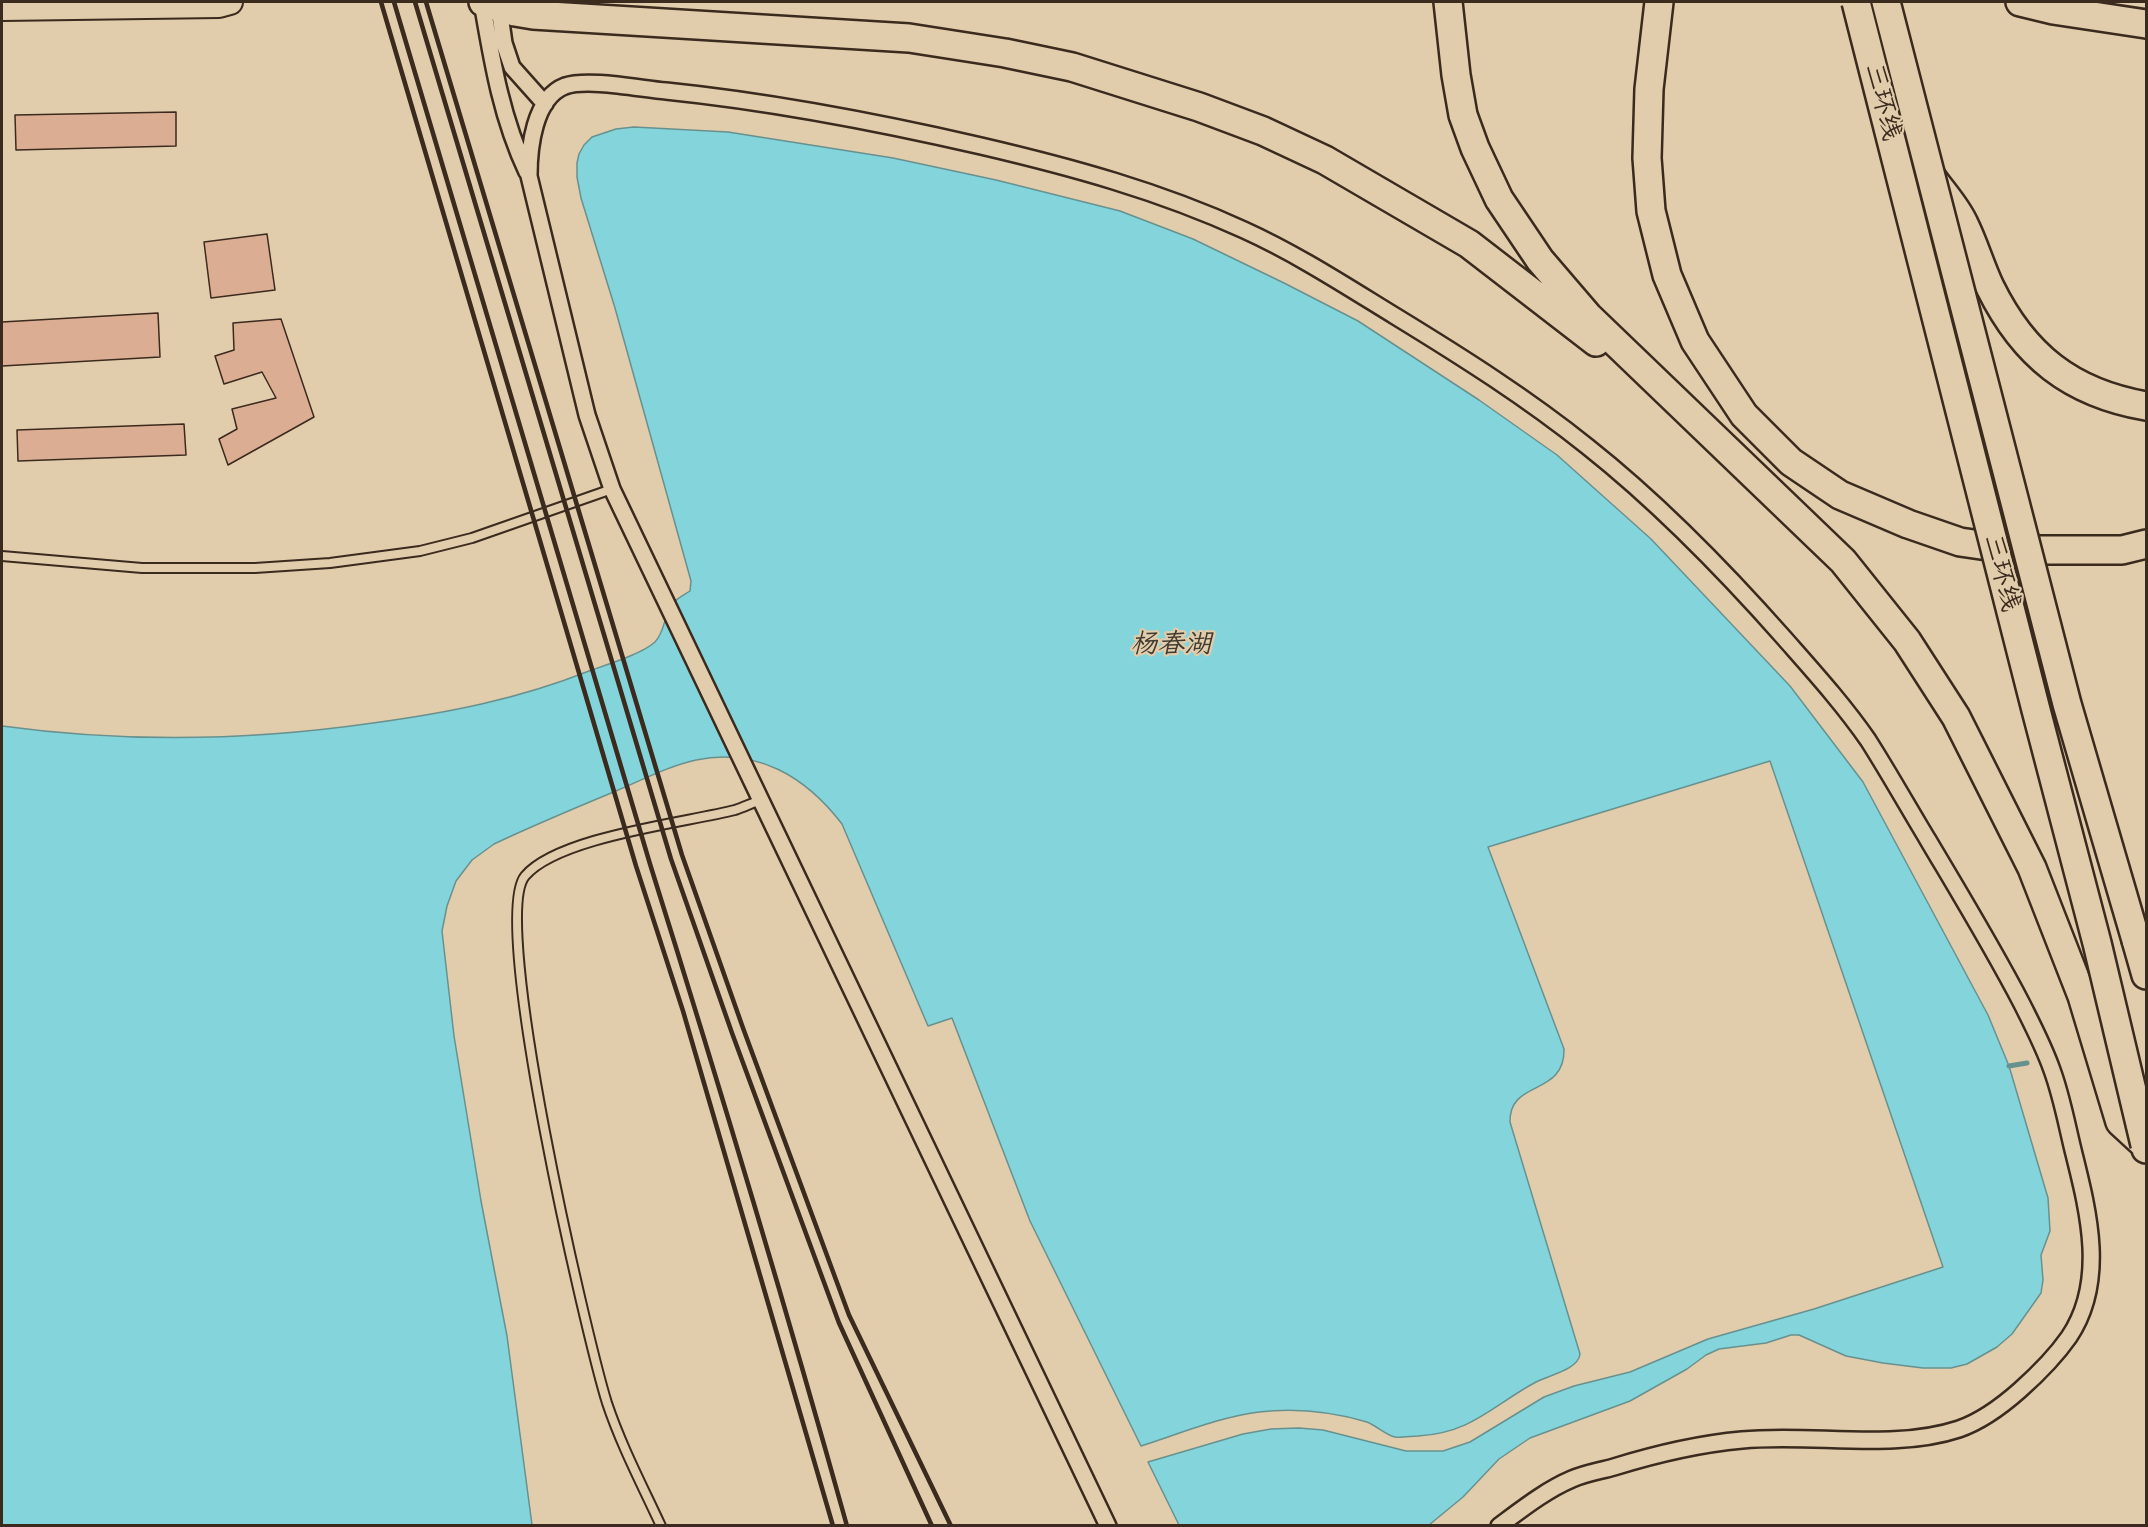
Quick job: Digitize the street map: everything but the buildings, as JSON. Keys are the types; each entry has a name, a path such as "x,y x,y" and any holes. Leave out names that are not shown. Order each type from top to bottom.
{"highway":[{"path":"1448,2 1452,52 1463,115 1475,148 1499,199 1540,260 1588,316 1843,561 1928,670 1956,717 2032,868 2082,996 2120,1122 2146,1147"},
{"path":"1659,2 1649,89 1647,158 1651,212 1667,275 1695,341 1744,414 1791,462 1840,495 1908,524 1960,542 2015,550 2122,550 2146,544"},
{"name":"三环线","path":"1856,2 2097,943 2146,1147"},
{"name":"三环线","path":"1886,2 2067,704 2146,975"},
{"path":"2020,2 2053,10 2146,24"},
{"path":"488,4 532,15 909,38 1005,53 1072,67 1198,107 1263,131 1325,160 1469,244 1678,404"},
{"path":"1932,178 1964,222 1990,287 2003,310 2031,348 2066,378 2088,390 2146,406"}],"main road":[{"path":"2,8 219,5 230,2"}],"street":[{"path":"488,4 512,67 545,104"},
{"path":"488,4 502,108 515,146 529,176 587,415 612,489 1108,1526"},
{"path":"529,176 535,129 545,104 553,94 564,87 598,84 736,98 903,128 1085,171 1142,189 1249,232 1323,271 1475,365 1589,448 1671,517 1717,564 1819,677 1866,738 1992,947 2042,1044 2057,1086 2086,1202 2091,1240 2089,1292 2085,1307 2073,1331 2055,1356 2037,1375 1998,1408 1959,1429 1891,1440 1769,1438 1737,1440 1672,1450 1578,1476 1540,1497 1499,1526"}],"lane":[{"path":"2,556 142,568 255,568 330,563 420,551 472,538 612,489"},
{"path":"661,1526 615,1424 586,1319 542,1122 520,964 516,917 518,893 524,878 531,870 571,849 594,841 736,809 759,797"}],"water":[{"name":"杨春湖","path":"634,127 728,132 893,158 996,180 1120,211 1193,239 1358,321 1479,400 1557,455 1651,539 1790,686 1863,782 1988,1015 2009,1066 2048,1198 2050,1231 2041,1255 2043,1280 2041,1293 2012,1334 1997,1347 1967,1364 1951,1368 1923,1368 1846,1356 1799,1335 1791,1335 1766,1343 1719,1349 1630,1401 1530,1438 1499,1459 1463,1497 1429,1525 1179,1525 1148,1462 1243,1434 1271,1429 1323,1430 1406,1451 1443,1451 1470,1442 1544,1397 1574,1386 1630,1372 1708,1339 1814,1309 1943,1267 1770,761 1488,847 1564,1049 1562,1064 1556,1075 1518,1099 1512,1108 1510,1122 1580,1354 1578,1360 1569,1368 1536,1382 1468,1424 1437,1434 1395,1437 1367,1422 1341,1416 1300,1411 1272,1411 1244,1414 1199,1426 1141,1446 1030,1221 952,1018 928,1026 842,824 813,792 778,770 760,762 718,757 696,760 666,770 494,844 472,860 456,881 447,906 442,931 454,1036 481,1201 507,1336 532,1525 2,1526 2,726 95,735 187,738 280,733 373,723 455,710 536,690 624,659 655,642 661,633 669,608 676,600 690,591 691,581 615,308 581,198 577,177 579,154 592,137 616,129"}],"waterway":[{"path":"2009,1066 2027,1063"}],"railway":[{"path":"381,2 636,866 683,1011 833,1526"},
{"path":"394,2 650,864 751,1194 847,1526"},
{"path":"415,2 671,859 732,1033 839,1323 932,1526"},
{"path":"426,2 682,855 849,1315 951,1526"}]}
